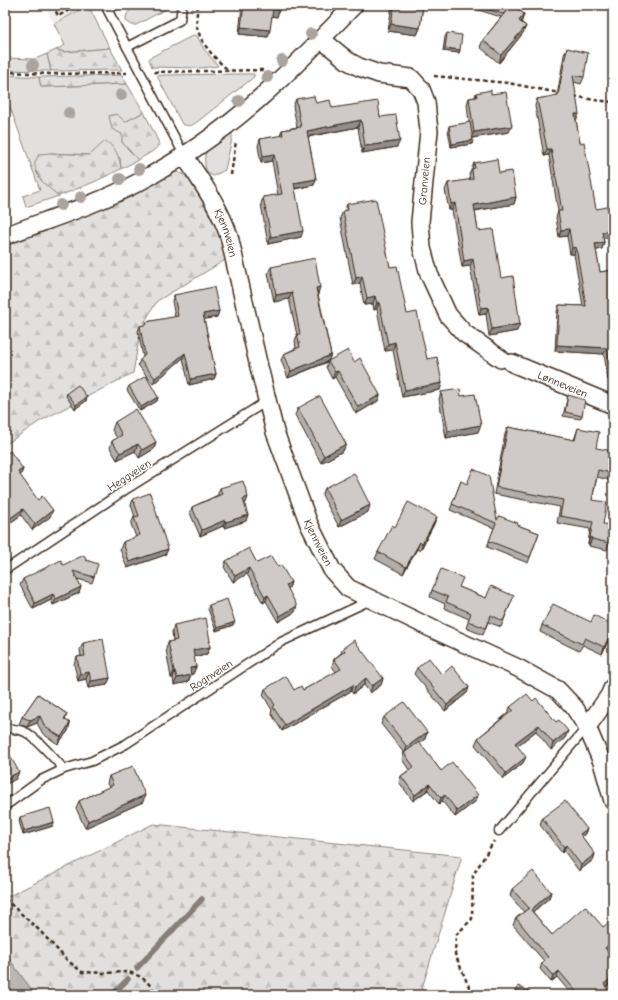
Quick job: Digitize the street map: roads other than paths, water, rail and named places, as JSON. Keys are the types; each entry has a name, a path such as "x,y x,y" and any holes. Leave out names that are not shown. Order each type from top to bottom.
{"street":[{"path":"5,236 86,206 137,183 184,155 245,111 276,84 354,5"},
{"name":"Granveien","path":"321,39 348,61 359,67 379,74 411,78 421,89 426,102 429,131 420,222 422,248 429,274 448,315 464,333 507,361"},
{"name":"Kjennveien","path":"184,155 218,208 227,229 267,401 282,452 309,524 332,570 348,588 538,678 558,690 574,707 608,765 613,801"},
{"name":"Lønneveien","path":"507,361 613,405"},
{"path":"587,727 613,687"}],"lane":[{"path":"115,5 107,9 184,155"},
{"path":"127,48 180,20 182,5"},
{"name":"Heggveien","path":"5,570 128,488 267,401"},
{"name":"Rognveien","path":"5,806 41,780 64,769 92,761 126,744 281,642 372,599"},
{"path":"499,832 587,727"},
{"path":"5,728 27,733 64,769"}],"waterway":[{"path":"137,968 202,899"},
{"path":"112,995 128,979"}]}
